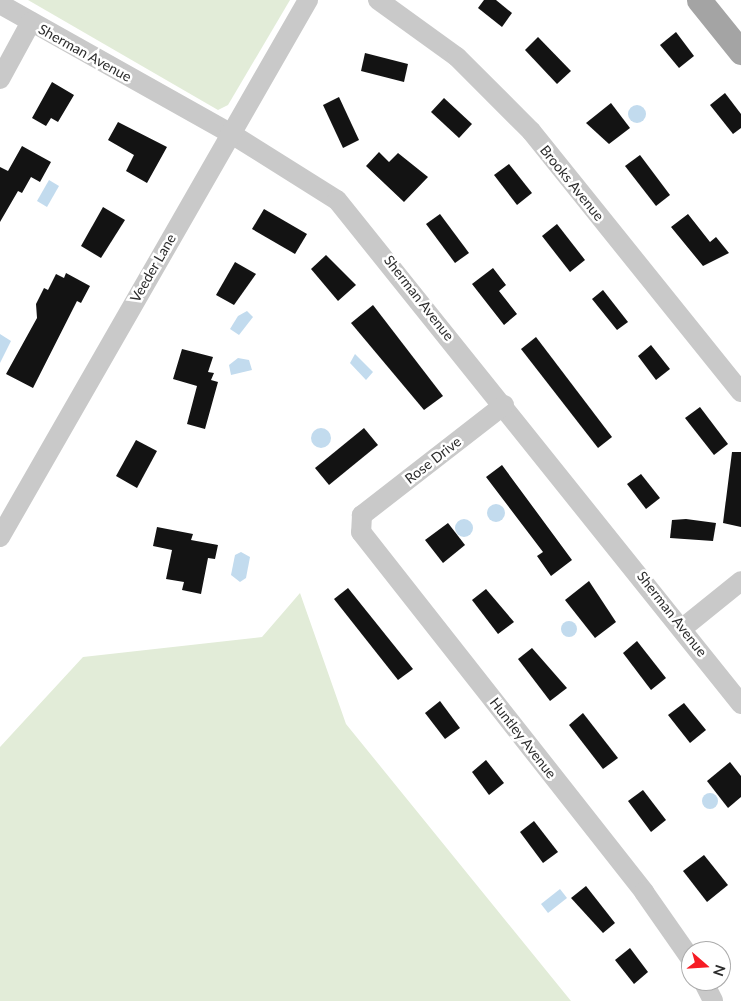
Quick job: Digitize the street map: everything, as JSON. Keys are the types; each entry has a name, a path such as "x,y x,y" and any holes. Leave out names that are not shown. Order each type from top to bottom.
{"main road":[{"path":"700,0 741,52"}],"street":[{"name":"Veeder Lane","path":"0,538 230,133 308,0"},
{"name":"Brooks Avenue","path":"378,0 457,57 531,131 741,392"},
{"name":"Sherman Avenue","path":"0,4 230,133 337,200 684,627 741,704"},
{"path":"0,78 31,22"},
{"name":"Rose Drive","path":"362,515 504,405"},
{"name":"Huntley Avenue","path":"362,515 361,532 644,892 681,945"},
{"path":"684,627 741,581"}],"green space":[{"path":"28,0 290,0 228,105 218,110"},
{"path":"300,593 346,724 571,1001 0,1001 0,747 83,657 262,637"}],"water":[{"path":"637,105 643,108 646,114 643,120 637,123 631,120 628,114 631,108"},
{"path":"49,180 59,186 47,207 37,201"},
{"path":"247,311 253,317 239,335 230,329 238,316"},
{"path":"0,334 11,341 0,363"},
{"path":"355,354 373,372 366,380 350,363"},
{"path":"238,358 249,360 252,370 231,375 229,365"},
{"path":"321,428 328,431 331,438 328,445 321,448 314,445 311,438 314,431"},
{"path":"496,504 504,509 505,513 500,521 496,522 488,517 487,513 492,505"},
{"path":"464,519 470,522 473,528 470,534 464,537 458,534 455,528 458,522"},
{"path":"241,552 250,557 246,578 240,582 231,575 235,555"},
{"path":"569,621 577,629 569,637 561,629"},
{"path":"707,793 713,793 718,798 716,807 707,809 702,804 702,798"},
{"path":"560,889 567,898 548,913 541,904"}],"building":[{"path":"484,0 496,0 512,13 502,27 478,8"},
{"path":"676,32 694,56 679,68 660,45"},
{"path":"538,37 571,71 557,84 525,50"},
{"path":"365,53 408,64 404,82 361,71"},
{"path":"52,82 74,95 58,122 51,118 46,126 32,118"},
{"path":"725,93 741,114 741,128 733,134 710,105"},
{"path":"339,97 359,140 343,148 323,105"},
{"path":"444,98 472,124 459,138 431,112"},
{"path":"611,103 630,128 609,144 586,123"},
{"path":"118,122 167,147 147,183 126,171 134,155 108,140"},
{"path":"22,146 51,162 40,182 31,177 22,193 18,191 0,222 0,167 8,171"},
{"path":"379,152 389,162 398,153 428,177 404,202 366,166"},
{"path":"640,155 670,195 656,206 625,166"},
{"path":"509,164 532,193 517,205 494,175"},
{"path":"103,207 125,220 101,258 81,246"},
{"path":"264,209 307,234 295,254 252,229"},
{"path":"440,214 469,253 455,263 426,224"},
{"path":"688,214 710,242 716,237 729,253 703,266 671,227"},
{"path":"557,224 585,260 570,272 542,236"},
{"path":"326,255 356,285 338,301 311,269"},
{"path":"235,262 256,274 234,305 216,295"},
{"path":"493,268 506,285 499,291 517,314 504,325 472,284"},
{"path":"66,273 90,286 81,303 77,301 33,388 6,374 37,318 36,304 44,288 48,290 56,274 64,278"},
{"path":"603,290 628,322 617,330 592,299"},
{"path":"373,305 443,396 424,410 351,323"},
{"path":"536,337 612,437 598,448 521,349"},
{"path":"651,345 670,369 656,380 638,356"},
{"path":"182,349 213,357 208,372 214,373 211,380 218,382 205,429 187,424 197,386 173,379"},
{"path":"700,407 728,444 714,455 685,418"},
{"path":"364,428 378,445 329,485 315,468"},
{"path":"136,440 157,451 137,488 116,476"},
{"path":"732,452 741,452 741,527 723,523"},
{"path":"502,465 572,560 551,576 537,556 543,552 486,477"},
{"path":"641,474 660,498 646,509 627,484"},
{"path":"686,519 716,523 713,541 670,538 672,520"},
{"path":"448,523 465,545 443,563 425,540"},
{"path":"157,527 193,534 191,540 218,545 215,559 208,558 201,594 182,590 184,582 166,579 172,550 153,546"},
{"path":"589,581 616,622 595,638 565,600"},
{"path":"348,588 413,669 398,680 334,599"},
{"path":"486,589 514,622 498,634 472,600"},
{"path":"637,641 666,678 651,690 623,653"},
{"path":"532,648 567,688 550,701 518,659"},
{"path":"440,701 460,728 445,739 425,713"},
{"path":"684,703 706,730 690,743 668,715"},
{"path":"583,713 618,758 603,769 569,725"},
{"path":"486,760 504,783 489,795 472,772"},
{"path":"730,762 741,776 741,797 728,808 707,781"},
{"path":"643,790 666,820 651,832 628,801"},
{"path":"534,821 558,852 543,863 520,832"},
{"path":"704,855 728,885 707,902 683,871"},
{"path":"586,886 615,923 603,933 571,898"},
{"path":"630,948 648,972 634,984 615,960"}]}
